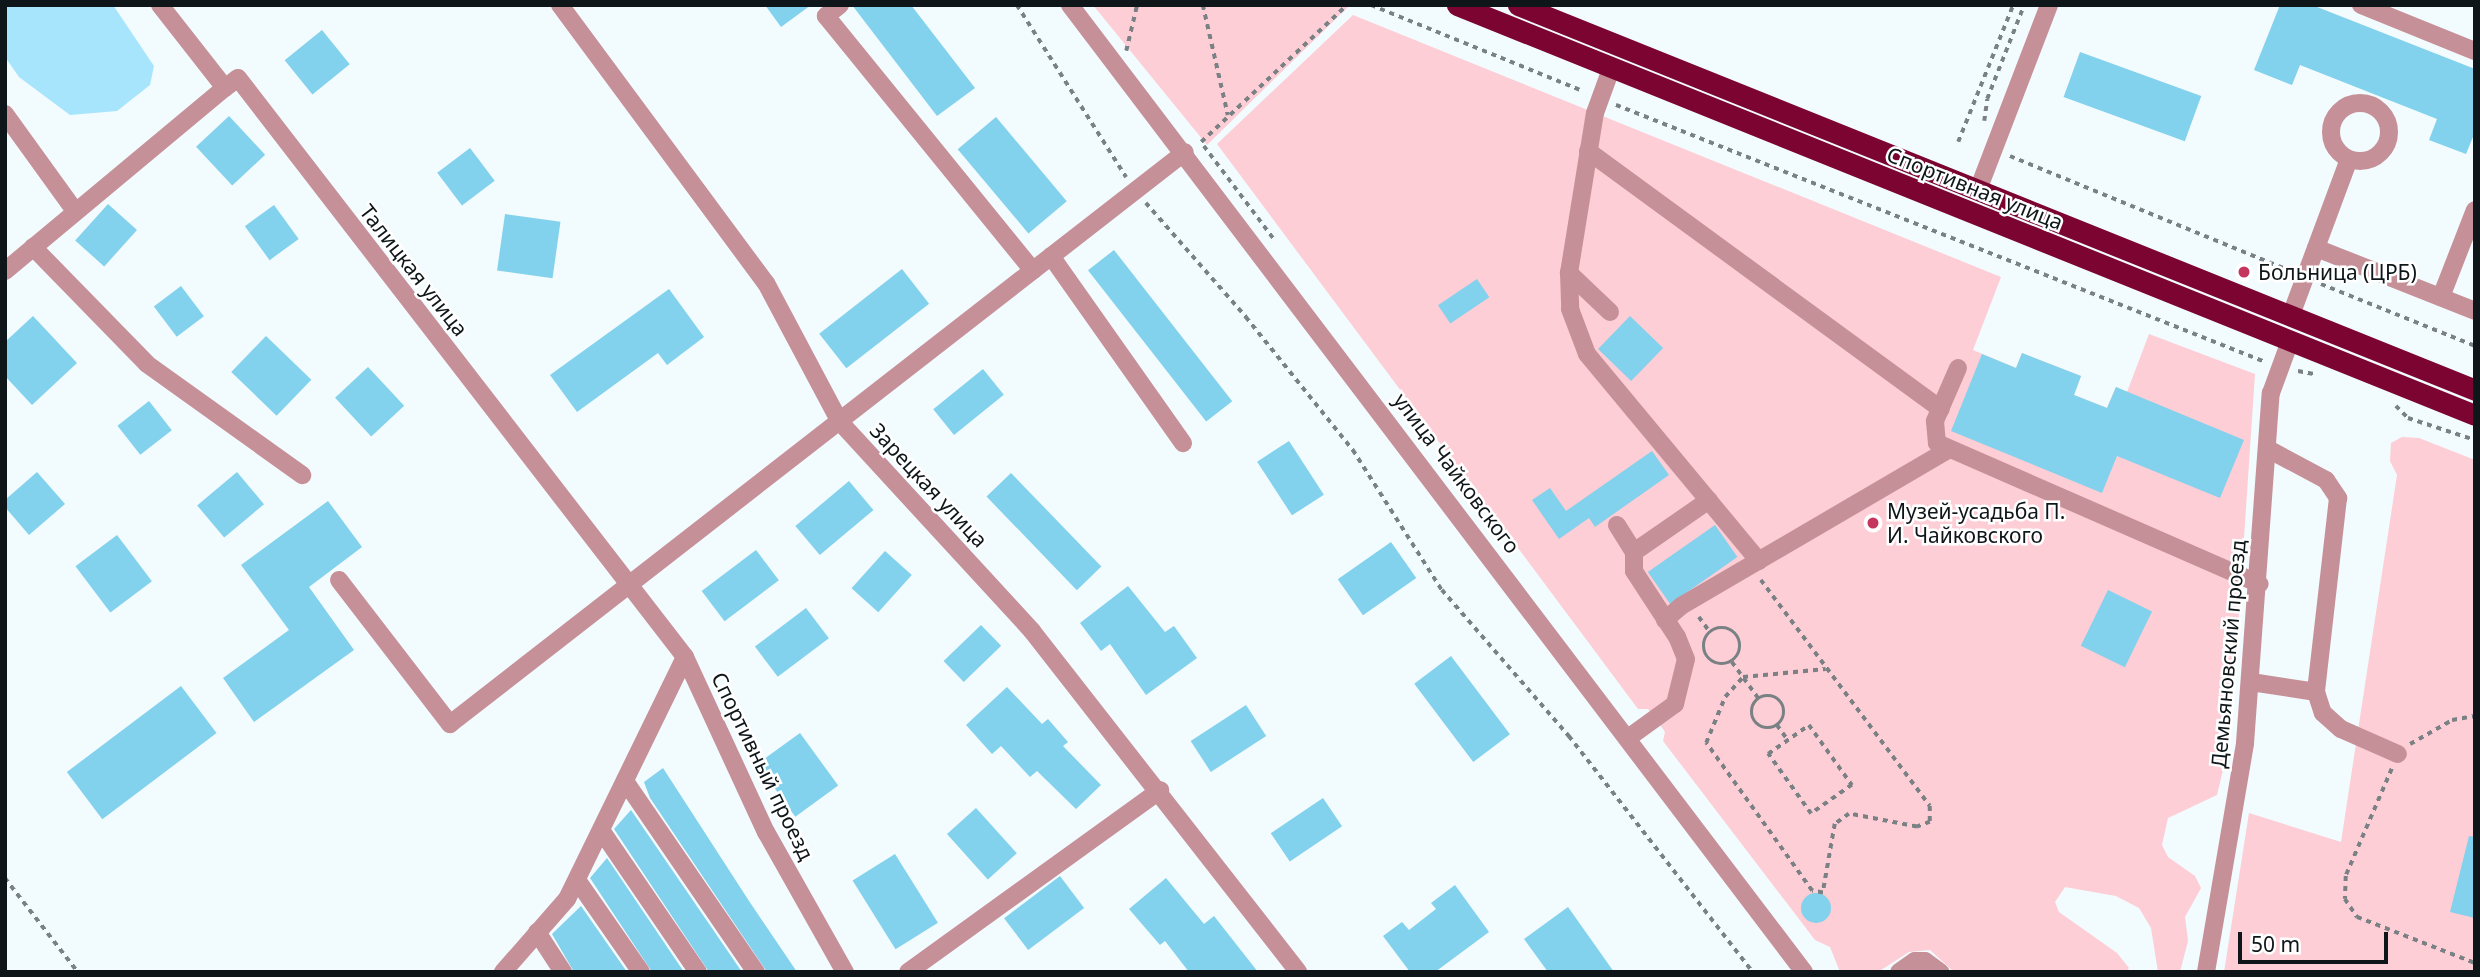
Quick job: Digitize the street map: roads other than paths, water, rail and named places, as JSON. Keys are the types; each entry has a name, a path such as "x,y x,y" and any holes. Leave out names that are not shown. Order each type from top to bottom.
{"highway":[{"name":"Спортивная улица","path":"1457,5 2475,415"},
{"name":"Спортивная улица","path":"1518,5 2475,390"}],"street":[{"path":"5,271 225,88 160,5"},
{"name":"Зарецкая улица","path":"560,5 766,283 840,422 1032,631 1160,790 1298,972"},
{"path":"840,5 826,16 1033,271"},
{"name":"улица Чайковского","path":"1070,5 1185,152 1804,972"},
{"path":"1978,190 2049,5"},
{"path":"2361,5 2475,51"},
{"path":"1611,69 1599,98 1588,151 1569,273 1570,309 1587,354 1709,500 1755,563"},
{"name":"Талицкая улица","path":"225,88 238,78 630,586"},
{"path":"5,114 75,211"},
{"path":"1588,151 1941,409"},
{"path":"339,580 450,724 1185,152"},
{"path":"2291,315 2349,159"},
{"path":"2441,297 2475,209"},
{"path":"33,247 147,365 302,475"},
{"path":"2316,248 2475,311"},
{"path":"1051,257 1182,443"},
{"path":"1569,273 1610,312"},
{"name":"Демьяновский проезд","path":"2206,972 2250,682 2272,393 2290,341"},
{"path":"1958,368 1934,433 1937,443 2259,584"},
{"path":"1665,620 1681,606 1950,449"},
{"path":"2268,449 2326,480 2338,499 2316,692 2330,721 2398,754"},
{"path":"1634,552 1709,500"},
{"path":"1617,525 1634,552 1634,571 1686,659 1683,682 1675,704 1628,738"},
{"name":"Спортивный проезд","path":"630,586 685,657 766,832 845,972"},
{"path":"503,972 567,900 685,657"},
{"path":"2250,682 2316,692"},
{"path":"625,780 756,972"},
{"path":"908,972 1160,790"},
{"path":"601,830 698,972"},
{"path":"577,880 641,972"},
{"path":"537,932 563,972"},
{"path":"1899,972 1915,961 1925,961 1940,972"}],"water":[{"path":"5,5 113,5 154,66 150,85 117,111 70,115 19,77 5,57"}],"place":[{"name":"Больница (ЦРБ)","path":"2244,272"},
{"name":"Музей-усадьба П. И. Чайковского","path":"1873,523"}]}
